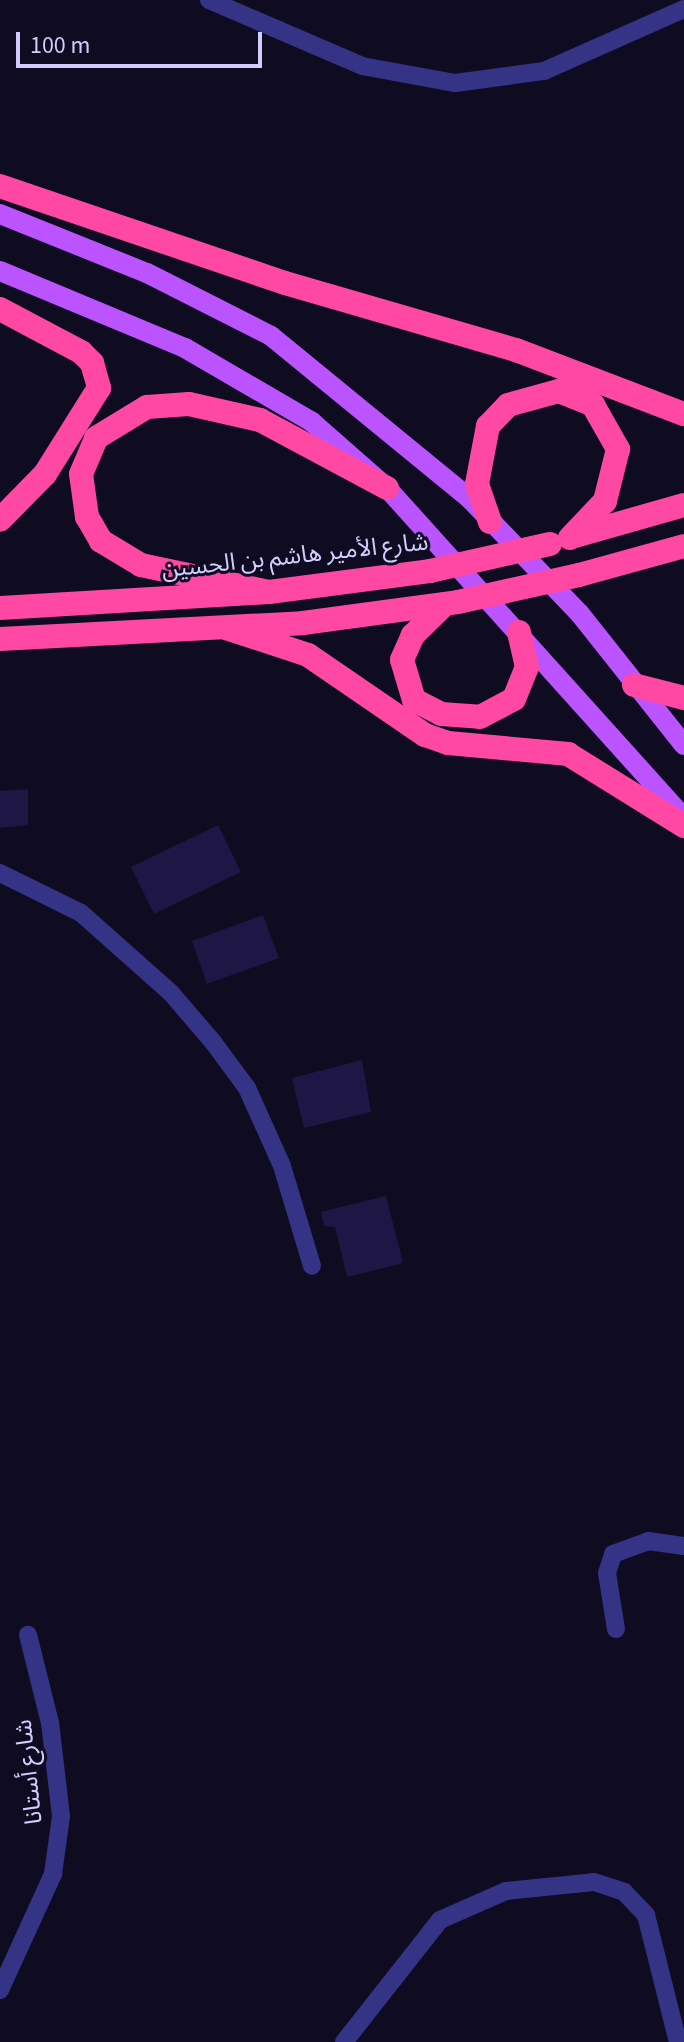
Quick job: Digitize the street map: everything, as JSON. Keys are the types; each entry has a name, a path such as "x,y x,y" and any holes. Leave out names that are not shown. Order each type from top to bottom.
{"highway":[{"path":"0,186 285,283 516,350 684,414"},
{"path":"0,309 81,352 99,375 99,388 45,474 0,520"},
{"path":"490,522 477,484 488,426 508,405 559,391 593,405 618,449 605,501 560,541"},
{"path":"269,592 141,565 101,541 87,517 81,474 96,438 147,407 189,404 260,420 387,488"},
{"name":"شارع الأمير هاشم بن الحسين","path":"0,608 269,592 430,571 560,541 684,505"},
{"path":"0,639 226,628 452,603 657,556 684,546"},
{"path":"657,556 684,556"},
{"path":"452,603 413,635 402,660 414,700 441,714 480,717 514,699 527,667 519,632"},
{"path":"226,628 308,655 425,735 471,746 540,747 578,758 684,826"},
{"path":"634,685 684,698"}],"main road":[{"path":"0,214 160,279 271,336 490,522 580,614 684,745"},
{"path":"0,271 185,348 282,400 387,488 684,818"}],"street":[{"path":"209,0 362,66 455,83 544,71 684,9"},
{"path":"0,873 70,906 125,947 213,1042 247,1088 282,1166 312,1266"},
{"path":"616,1629 607,1573 613,1554 648,1541 684,1546"},
{"name":"شارع أستانا","path":"0,1990 53,1874 61,1816 50,1723 28,1635"},
{"path":"344,2042 440,1920 506,1891 594,1882 624,1892 646,1915 678,2042"}],"building":[{"path":"28,789 28,825 0,828 0,791"},
{"path":"218,825 241,872 154,914 131,867"},
{"path":"263,915 279,958 207,984 192,941"},
{"path":"362,1060 371,1112 304,1128 292,1078"},
{"path":"386,1196 403,1263 347,1277 335,1227 324,1226 321,1212"}]}
